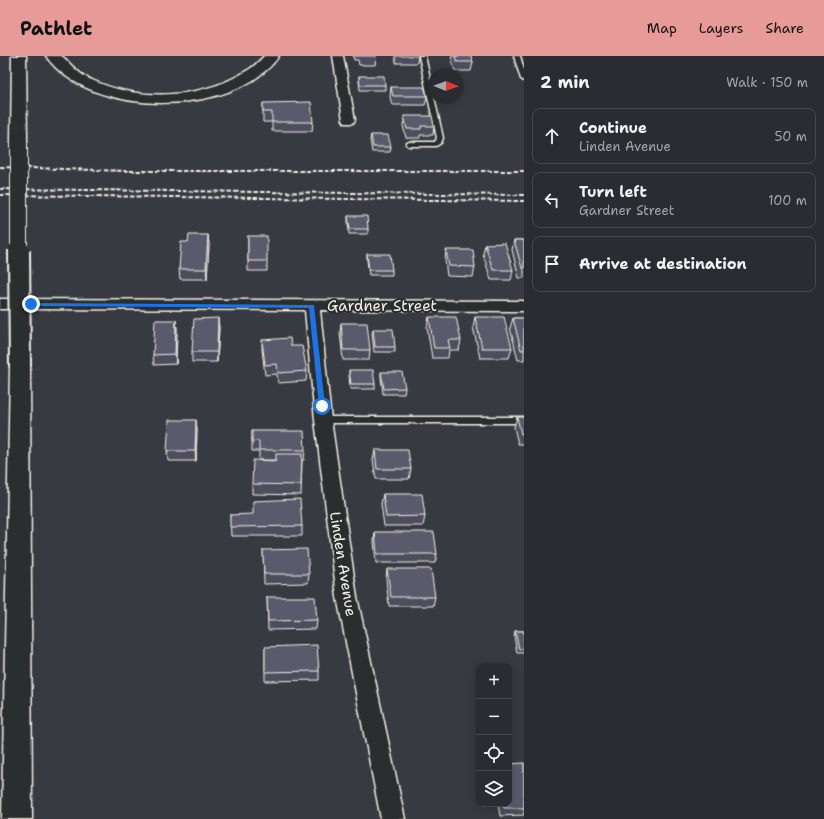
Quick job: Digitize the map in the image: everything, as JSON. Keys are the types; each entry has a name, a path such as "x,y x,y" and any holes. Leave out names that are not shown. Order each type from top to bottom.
{"highway":[{"path":"17,819 20,367 19,56"},
{"path":"54,56 65,68 86,83 119,95 145,99 199,95 229,86 254,72 272,56"}],"street":[{"path":"338,56 349,120"},
{"name":"Gardner Street","path":"0,304 524,306"},
{"name":"Linden Avenue","path":"312,306 323,420 347,598 393,819"}],"lane":[{"path":"409,144 436,144 439,142 440,138 422,56"},
{"path":"517,56 524,79"},
{"path":"323,420 524,420"}],"building":[{"path":"455,56 471,56 473,62 457,62"},
{"path":"359,76 384,76 385,85 360,85"},
{"path":"391,87 424,87 427,96 393,96"},
{"path":"311,102 313,122 272,122 272,112 263,112 263,103"},
{"path":"404,116 432,116 434,126 421,126 421,129 407,129"},
{"path":"371,135 388,135 391,147 373,147"},
{"path":"348,216 367,216 368,229 350,229"},
{"path":"189,235 208,235 206,269 179,269 181,242 188,242"},
{"path":"248,236 267,236 267,261 248,261"},
{"path":"514,240 524,240 524,268 522,268"},
{"path":"505,243 513,270 493,270 485,244"},
{"path":"446,250 473,250 475,267 449,266"},
{"path":"367,254 390,254 392,270 369,270"},
{"path":"429,317 456,317 461,340 448,340 450,348 434,348"},
{"path":"475,317 504,317 512,348 482,348"},
{"path":"218,318 217,352 192,352 194,319"},
{"path":"513,318 524,318 524,350 521,350"},
{"path":"155,320 176,320 175,354 153,355"},
{"path":"341,323 367,323 370,350 343,350"},
{"path":"373,329 393,329 395,347 375,347"},
{"path":"290,338 291,346 302,346 307,371 278,373 277,364 265,365 262,340"},
{"path":"349,370 373,370 375,384 351,384"},
{"path":"381,372 402,372 405,388 384,389"},
{"path":"517,417 524,417 524,434 521,434"},
{"path":"169,420 196,420 195,451 167,451"},
{"path":"252,431 304,431 305,450 259,450 259,441 252,442"},
{"path":"375,450 408,450 411,469 377,469"},
{"path":"276,454 302,454 301,485 252,484 253,460 276,461"},
{"path":"383,494 422,494 425,516 386,517"},
{"path":"300,499 302,526 230,527 230,515 253,514 253,501"},
{"path":"375,532 434,532 437,554 377,554"},
{"path":"307,549 309,574 264,574 263,550"},
{"path":"387,569 431,569 435,597 391,597"},
{"path":"267,597 315,597 317,620 268,621"},
{"path":"515,631 524,631 524,649 519,649"},
{"path":"317,645 319,671 265,672 265,647"},
{"path":"524,763 524,808 504,808 512,807 512,764"}],"railway":[{"path":"0,167 127,171 524,171"},
{"path":"0,189 524,195"},
{"path":"0,195 524,201"}],"route":[{"path":"31,304 312,306 322,406"}]}
